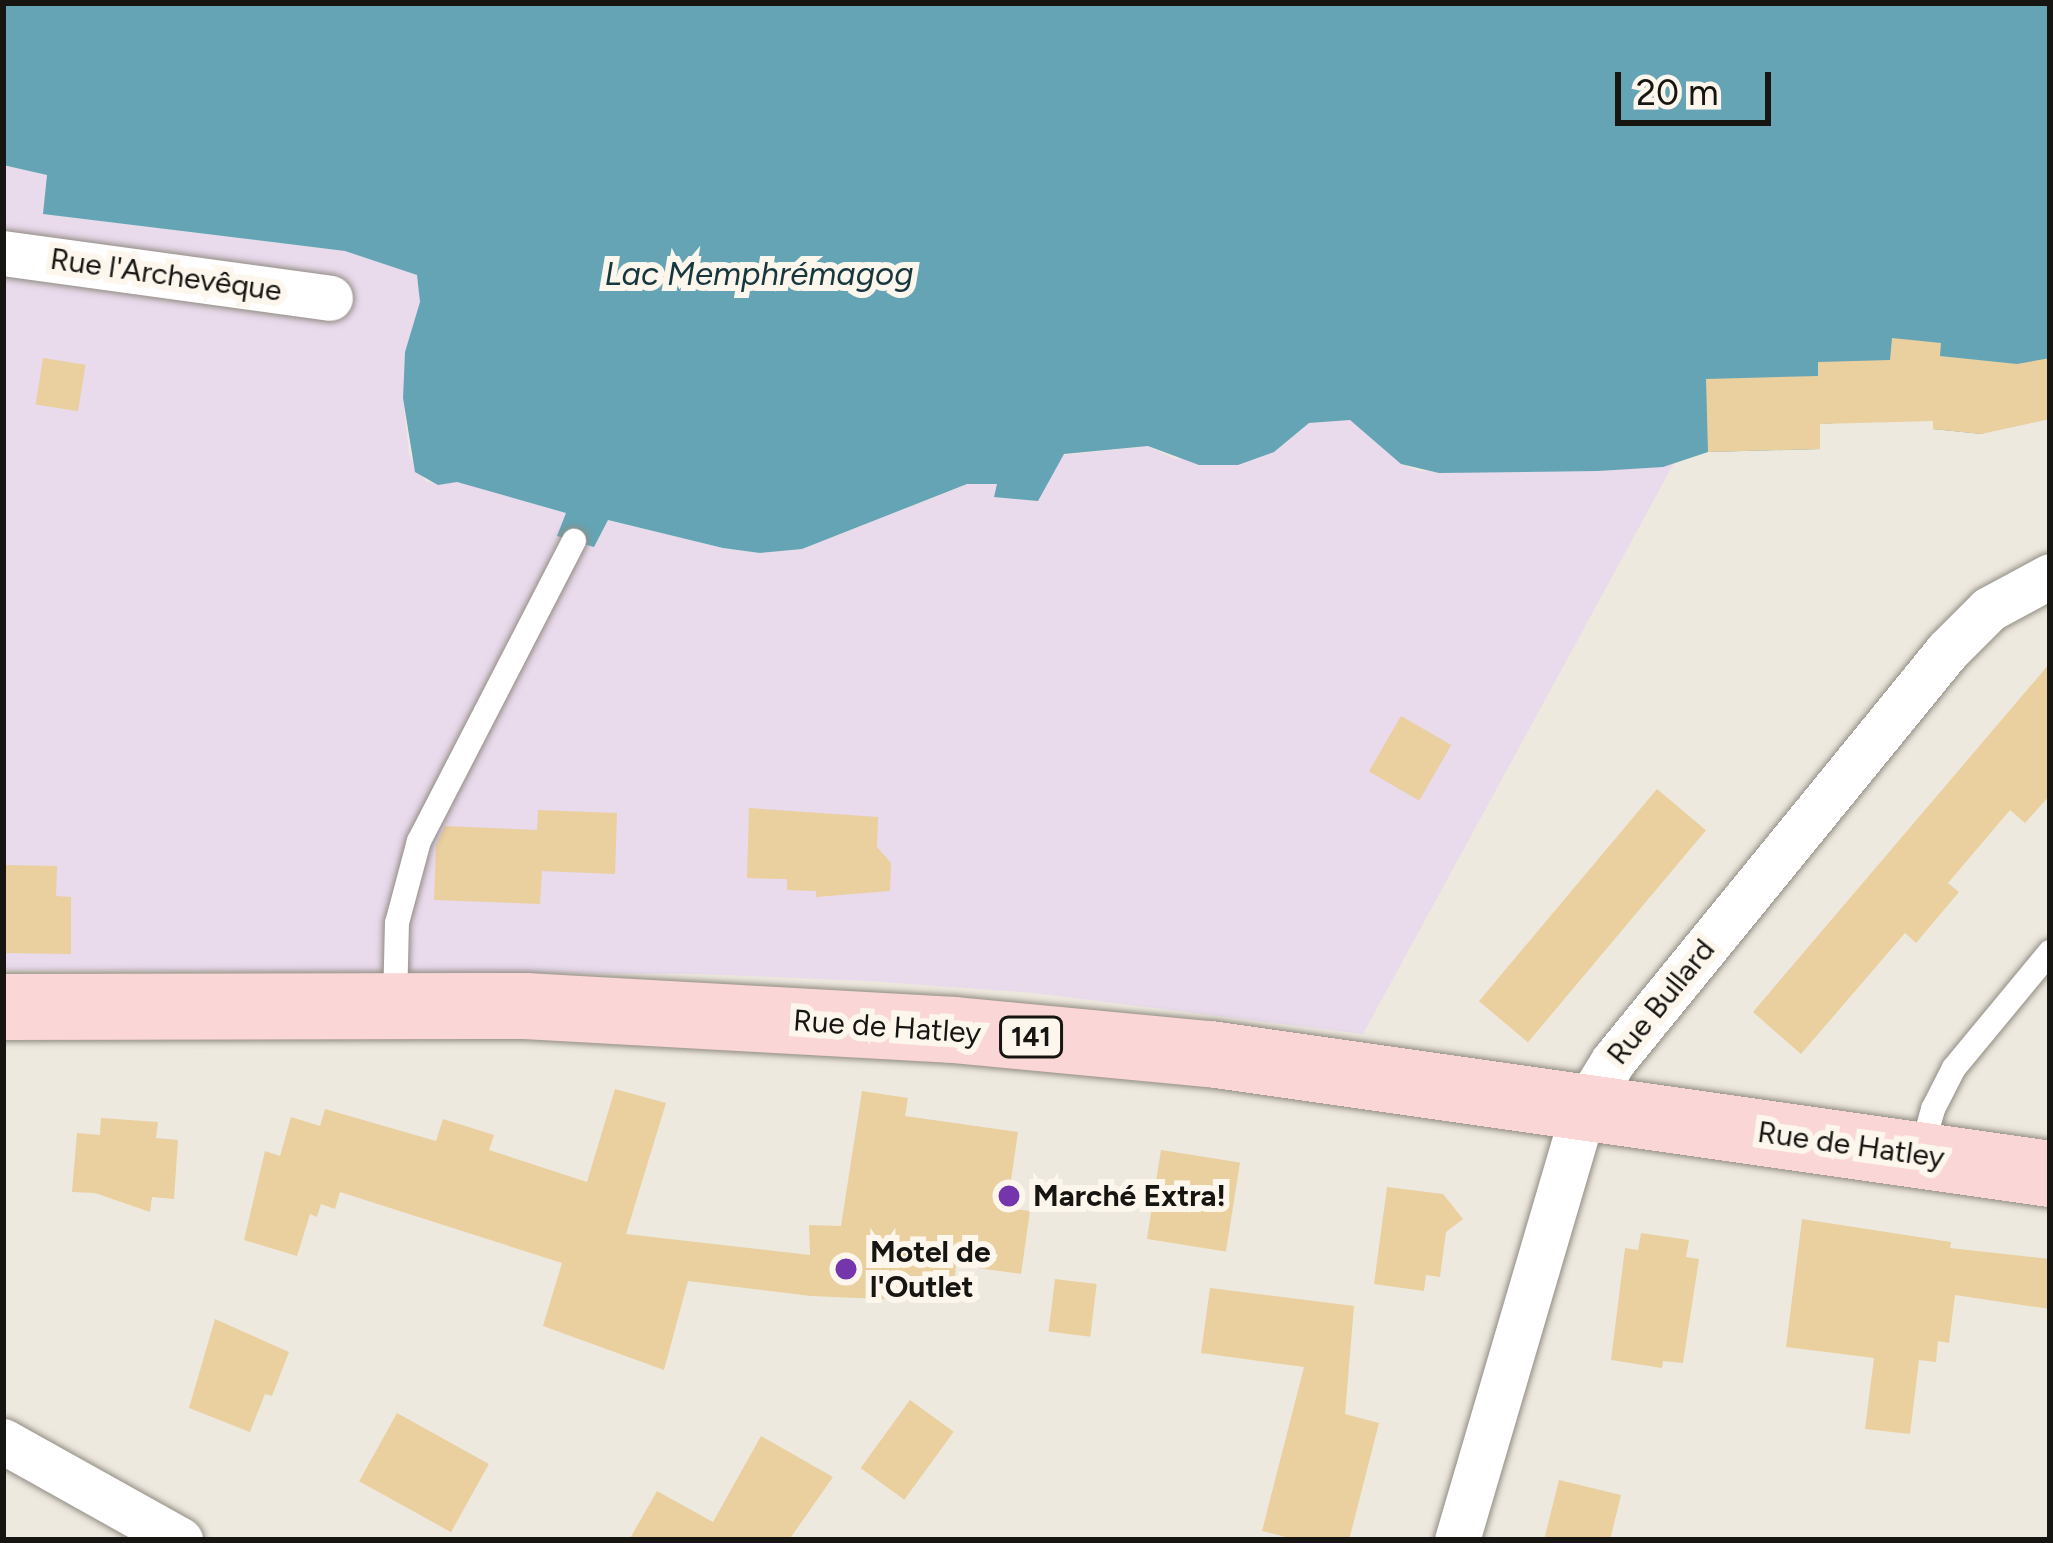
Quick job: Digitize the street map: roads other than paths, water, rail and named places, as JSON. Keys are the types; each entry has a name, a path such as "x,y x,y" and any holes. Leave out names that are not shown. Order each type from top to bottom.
{"main road":[{"name":"Rue de Hatley","path":"3,1007 525,1006 954,1030 1210,1054 2050,1174"}],"street":[{"name":"Rue l'Archevêque","path":"3,253 329,298"},
{"name":"Rue Bullard","path":"1457,1540 1584,1108 1613,1060 1929,672 1989,609 2050,576"},
{"path":"3,1441 180,1540"}],"lane":[{"path":"396,1006 395,935 419,841 574,542"},
{"path":"1920,1154 1933,1108 1954,1068 2050,952"}],"water":[{"name":"Lac Memphrémagog","path":"3,3 2050,3 2050,419 1994,422 1982,434 1933,429 1934,416 1820,424 1820,449 1708,452 1663,467 1439,473 1401,464 1350,420 1309,423 1274,452 1238,465 1199,465 1148,446 1064,454 1038,501 994,497 997,484 967,484 802,549 760,553 723,548 608,520 594,547 557,536 566,513 457,482 438,485 415,472 403,398 405,352 420,302 417,275 345,251 43,214 47,175 3,165"}],"place":[{"name":"Marché Extra!","path":"1009,1196"},
{"name":"Motel de l'Outlet","path":"846,1269"}]}
